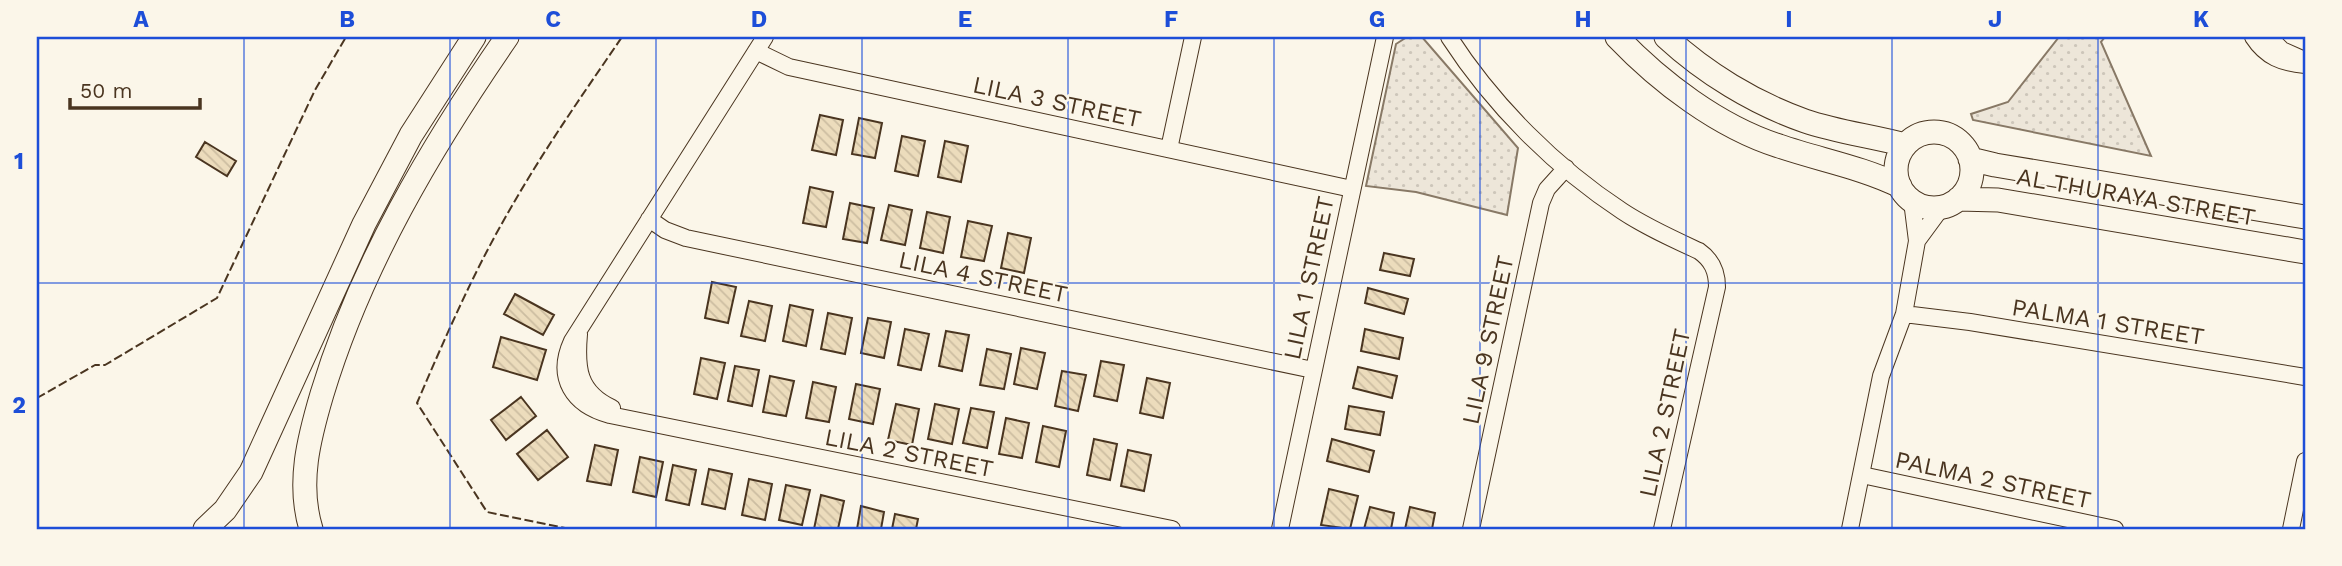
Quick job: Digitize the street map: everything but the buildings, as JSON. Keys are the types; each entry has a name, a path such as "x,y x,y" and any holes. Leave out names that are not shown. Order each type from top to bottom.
{"street":[{"path":"205,529 225,510 251,472 387,179 437,92 474,37"},
{"path":"298,529 293,495 295,455 306,417 330,356 402,204 474,83 507,37"},
{"path":"1169,149 1194,37"},
{"name":"LILA 1 STREET","path":"1280,529 1385,37"},
{"name":"LILA 2 STREET","path":"1449,37 1475,75 1496,99 1566,168 1623,212 1706,256 1715,270 1717,287 1662,529"},
{"path":"1617,37 1643,65 1690,101 1742,131 1776,146 1874,173 1932,208 1950,203"},
{"path":"1666,37 1711,73 1804,121 1905,145"},
{"path":"2253,37 2263,51 2277,60 2305,63"},
{"path":"2269,37 2282,50 2305,63"},
{"name":"LILA 3 STREET","path":"760,44 789,67 1352,189"},
{"name":"LILA 2 STREET","path":"760,44 580,327 567,352 566,377 571,388 587,406 598,412 1172,529"},
{"path":"1850,529 1881,376 1904,314 1917,241 1896,165 1905,145 1915,136 1942,132 1964,147 1970,159 1970,181 1917,241"},
{"name":"AL THURAYA STREET","path":"1970,159 2305,217"},
{"name":"LILA 9 STREET","path":"1471,529 1538,216 1547,189 1566,168"},
{"name":"AL THURAYA STREET","path":"1950,203 1971,198 1998,200 2305,252"},
{"name":"LILA 4 STREET","path":"649,219 665,230 686,238 1313,370"},
{"name":"PALMA 1 STREET","path":"1904,314 1970,322 2305,377"},
{"path":"314,333 337,344"},
{"path":"310,529 305,500 306,453 337,344"},
{"path":"228,529 261,476 273,445 278,412"},
{"path":"2291,529 2305,461"},
{"name":"PALMA 2 STREET","path":"1862,475 2115,529"}],"shaded area":[{"path":"1407,37 1422,37 1518,148 1507,215 1416,192 1366,186 1396,44"},
{"path":"2059,37 2105,37 2101,42 2151,156 1973,120 1971,114 2008,102"}],"fence":[{"path":"37,398 95,365 105,365 217,298 315,90 346,37"},
{"path":"570,529 487,512 417,403 460,306 496,234 549,145 622,37"}]}
